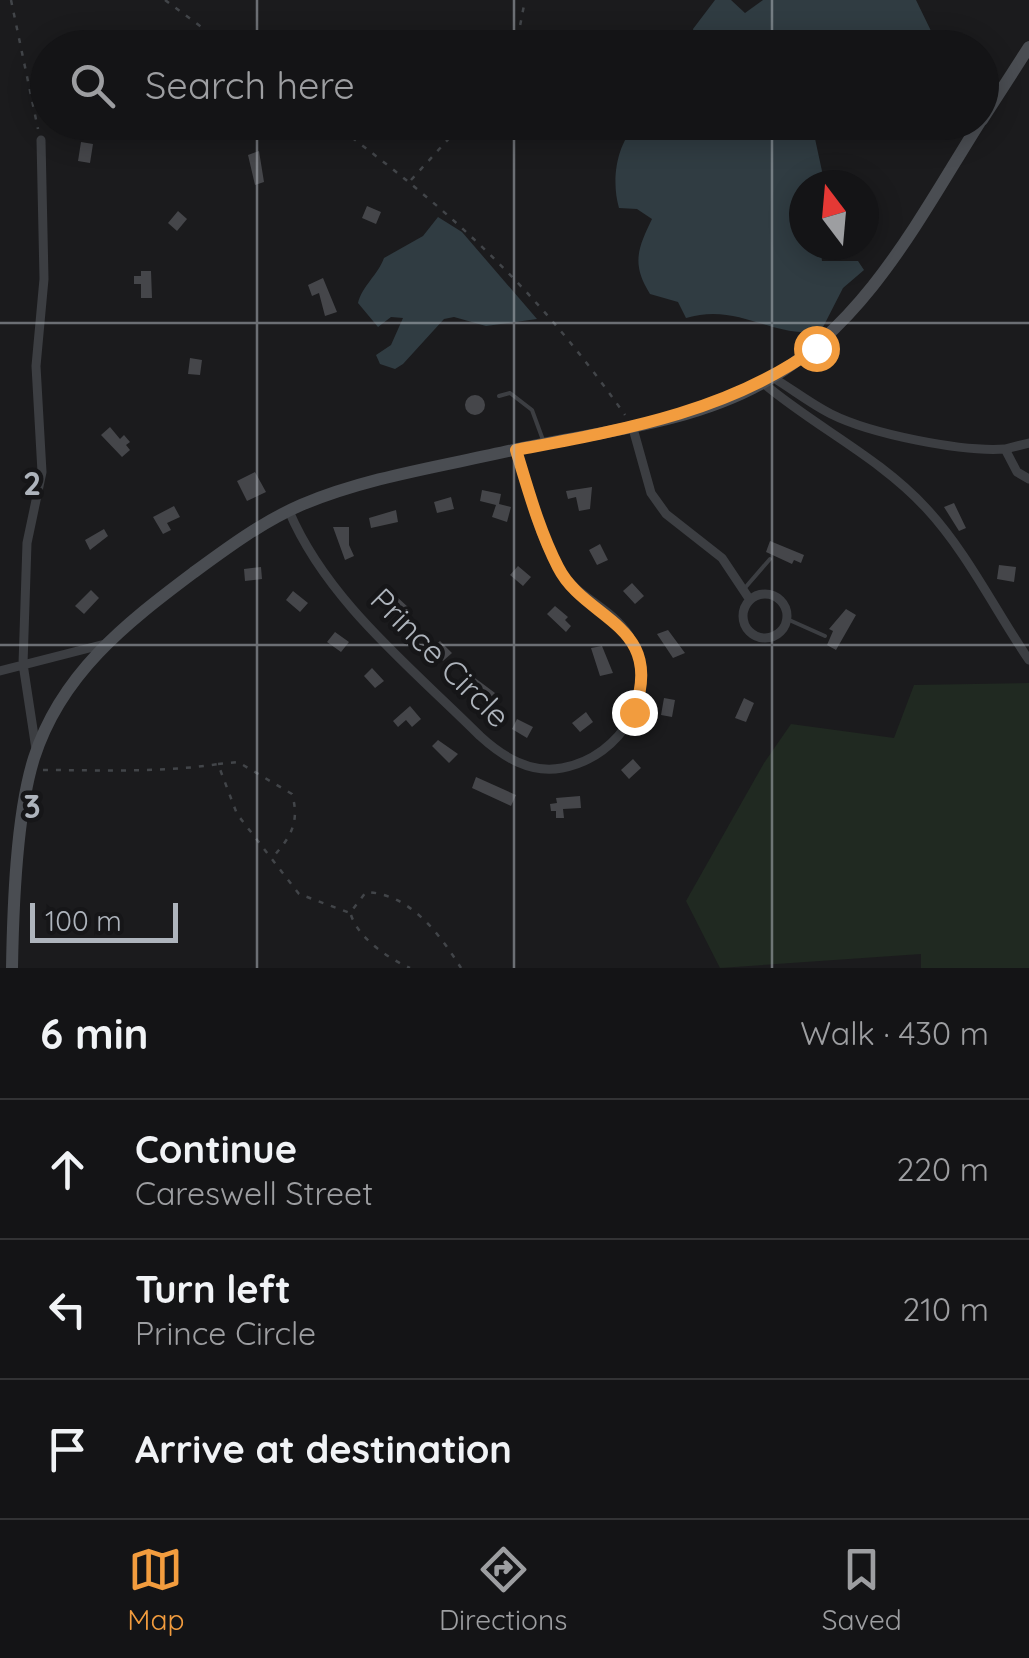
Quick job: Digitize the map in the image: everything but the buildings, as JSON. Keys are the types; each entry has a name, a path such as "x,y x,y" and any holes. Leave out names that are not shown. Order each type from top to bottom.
{"main road":[{"path":"999,94 1029,47"},
{"path":"12,968 36,752 67,689 105,644 222,552 288,511 350,488 709,406 767,380 830,335 870,292 969,140"}],"street":[{"path":"36,752 22,664 27,543 42,472 36,366 44,280 41,140"},
{"path":"767,380 864,426 972,448 1005,449 1029,443"},
{"path":"767,380 797,412 834,430 927,508 1029,660"},
{"path":"632,425 652,493 666,514 722,558 744,589 750,600 744,624 756,636 772,636 786,619 786,608 774,596 750,600"},
{"path":"1005,449 1017,472 1029,478"},
{"name":"Prince Circle","path":"288,511 302,544 325,576 480,736 503,755 526,766 563,768 596,757 620,736 640,698 639,667 626,631 558,566 516,450"},
{"path":"0,671 105,644"}],"lane":[{"path":"500,396 510,393 524,400 538,422 544,444"},
{"path":"744,589 770,559"},
{"path":"786,619 825,636"}],"path":[{"path":"11,0 30,89"},
{"path":"166,0 206,30"},
{"path":"518,30 525,0"},
{"path":"355,140 410,181 512,272 584,358 632,425"},
{"path":"410,181 448,140"},
{"path":"32,768 170,771 238,762 292,794 298,814 294,829 271,859"},
{"path":"218,764 237,814 299,894 350,913 356,929 370,942 410,968"},
{"path":"350,913 366,892 386,893 418,912 462,968"}],"shaded area":[{"path":"715,0 731,0 745,13 763,0 916,0 931,30 693,30"},
{"path":"625,140 815,140 822,170 789,170 789,260 858,261 864,270 843,288 821,331 786,330 722,314 686,318 678,302 650,294 640,274 639,256 652,219 637,209 619,208 617,162"},
{"path":"438,217 462,232 537,319 486,326 454,317 444,319 403,364 395,369 380,364 376,355 391,345 403,318 391,317 378,327 358,303 360,297 384,258 423,236"},
{"path":"1029,683 1029,968 921,968 921,954 720,968 686,901 764,763 791,724 894,738 914,685"}],"route":[{"path":"634,712 640,698 640,681 631,640 616,620 563,576 516,450 709,406 763,383 816,348"}]}
